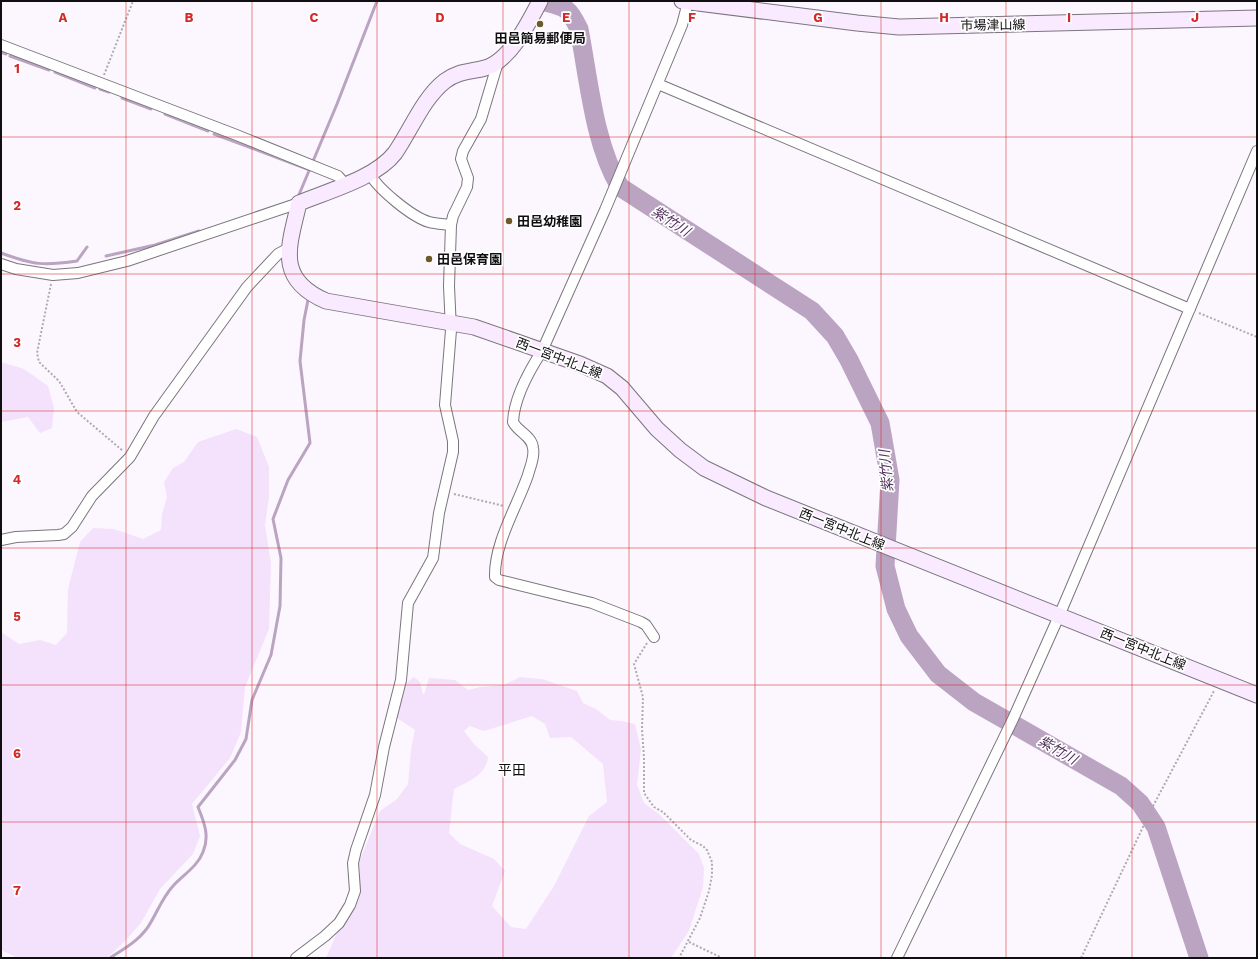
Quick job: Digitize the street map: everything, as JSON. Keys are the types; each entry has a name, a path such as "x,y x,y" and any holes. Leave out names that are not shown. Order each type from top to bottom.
{"main road":[{"name":"市場津山線","path":"685,1 899,27 1257,18"},
{"path":"299,203 370,174 384,164 394,154 431,96 445,81 460,73 487,68 498,62 510,51 537,7"},
{"name":"西一宮中北上線","path":"299,203 289,248 290,269 297,280 314,296 326,301 474,327 607,376 622,388 657,429 680,450 704,468 766,498 1257,695"}],"street":[{"path":"654,637 646,625 611,609 592,602 499,580 495,577 498,552 532,460 534,448 530,440 515,426 513,422 513,413 614,188 658,84 683,21 685,1"},
{"path":"1,46 338,176 345,184"},
{"path":"296,958 325,936 338,923 350,905 355,891 353,863 375,795 384,747 401,680 408,602 433,558 443,491 453,452 453,441 445,405 451,323 449,280 451,224 453,216 467,187 468,178 461,159 463,151 481,119 498,62"},
{"path":"658,84 1190,309"},
{"path":"897,958 1013,719 1060,616 1257,151"},
{"path":"370,174 379,188 420,218 440,224 451,224"},
{"path":"1,264 16,269 53,275 78,273 127,261 299,203"},
{"path":"1,540 16,537 64,534 72,527 92,496 130,456 154,416 243,292 278,254 289,248"}],"path":[{"path":"100,83 132,1"},
{"path":"53,275 37,353 39,362 59,381 76,412 130,456"},
{"path":"1190,309 1257,337"},
{"path":"443,491 515,509"},
{"path":"654,637 641,651 634,664 644,704 642,729 644,793 654,807 663,812 691,840 703,846 707,850 712,862 712,875 709,891 700,918 689,942 679,958"},
{"path":"1081,958 1152,808 1220,680"},
{"path":"689,942 722,958"}],"shaded area":[{"path":"1,362 24,369 48,386 54,408 52,428 40,433 28,417 1,422"},
{"path":"236,429 257,437 269,467 269,497 265,525 271,564 269,629 245,687 241,732 230,758 192,804 200,836 193,854 160,889 141,923 107,958 18,958 1,950 1,632 19,644 40,640 56,645 67,633 68,589 80,542 93,528 114,529 143,539 161,530 162,514 167,497 164,482 173,468 184,462 198,442"},
{"path":"414,677 420,682 423,695 429,678 455,680 468,690 480,687 504,685 520,677 542,679 577,691 583,703 596,709 610,720 635,724 641,749 637,785 644,803 660,815 699,854 704,868 703,887 689,931 671,958 326,958 337,933 354,905 360,887 359,862 380,811 397,799 408,784 411,749 415,730 397,718 405,684","holes":["532,716 545,724 550,738 571,737 603,764 607,802 589,816 554,886 526,929 511,927 492,906 505,871 494,859 460,844 449,833 454,789 476,777 484,768 488,757 474,744 464,731 470,726 484,731"]}],"waterway":[{"path":"298,197 337,104 377,1"},
{"name":"紫竹川","path":"541,1 561,6 572,16 579,29 598,132 611,170 620,187 812,311 835,336 849,360 880,423 890,480 885,566 896,609 909,636 938,674 974,702 1121,786 1140,803 1156,827 1199,958"},
{"path":"1,52 6,54"},
{"path":"10,56 49,70"},
{"path":"55,72 95,88"},
{"path":"100,89 109,92"},
{"path":"122,98 151,109"},
{"path":"165,114 208,131"},
{"path":"214,134 310,170"},
{"path":"106,256 155,245 199,231"},
{"path":"1,253 31,262 55,264 77,261 87,247"},
{"path":"110,958 133,943 143,933 169,890 198,862 206,840 204,824 198,807 235,760 246,739 252,700 271,655 280,606 281,558 273,519 288,480 310,443 300,361 304,320 308,300"}],"place":[{"name":"田邑簡易郵便局","path":"540,24"},
{"name":"田邑幼稚園","path":"509,221"},
{"name":"田邑保育園","path":"429,259"}],"district":[{"name":"平田","path":"512,770"}]}
